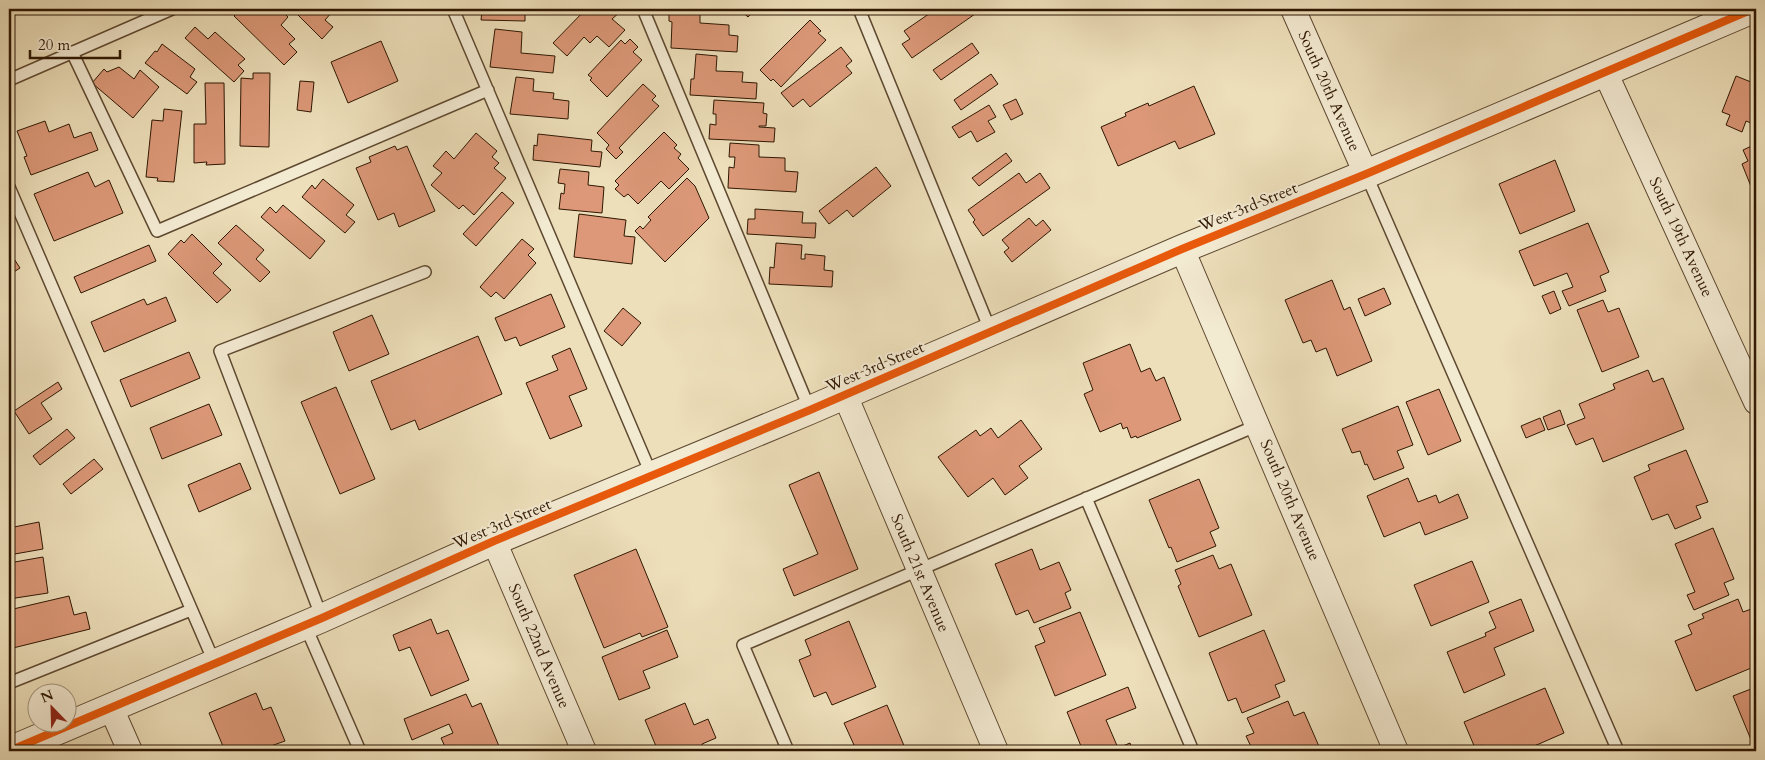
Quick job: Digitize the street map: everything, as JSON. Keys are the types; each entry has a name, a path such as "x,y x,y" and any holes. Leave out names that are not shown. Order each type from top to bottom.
{"street":[{"name":"South 20th Avenue","path":"1292,9 1366,174"},
{"name":"West 3rd Street","path":"9,751 215,664 494,541 810,410 1182,249 1366,174 1753,9"},
{"name":"South 19th Avenue","path":"1605,72 1756,402"},
{"name":"South 20th Avenue","path":"1182,249 1396,751"},
{"name":"South 21st Avenue","path":"845,395 996,751"},
{"name":"South 22nd Avenue","path":"494,541 584,751"},
{"path":"111,708 130,751"}],"lane":[{"path":"9,80 172,9"},
{"path":"453,9 652,476"},
{"path":"643,9 810,410"},
{"path":"859,9 991,332"},
{"path":"72,52 157,231 488,90"},
{"path":"1366,174 1618,751"},
{"path":"9,187 215,664"},
{"path":"360,751 220,351 425,272"},
{"path":"788,751 743,645 1258,425"},
{"path":"1086,498 1193,751"},
{"path":"9,683 191,610"}],"building":[{"path":"241,9 280,9 288,17 281,25 295,39 289,44 297,52 284,65 234,16"},
{"path":"292,9 329,9 332,12 325,20 333,27 322,39"},
{"path":"586,9 617,9 620,12 612,19 625,30 609,47 597,36 590,43 584,37 567,56 553,43"},
{"path":"669,9 700,10 700,23 729,25 729,35 738,36 737,52 671,48 672,22 669,21"},
{"path":"739,9 756,9 748,17"},
{"path":"936,9 943,9 946,13 952,9 972,9 975,14 912,58 902,44 910,39 904,31"},
{"path":"482,10 525,11 525,21 481,20"},
{"path":"810,20 821,31 818,33 826,40 781,87 773,79 771,81 760,70"},
{"path":"195,27 208,39 215,32 245,59 238,65 244,71 234,82 185,38"},
{"path":"495,29 522,32 521,53 555,56 553,73 490,67"},
{"path":"630,39 638,47 633,52 642,60 607,97 590,80 592,78 588,75 621,40 625,44"},
{"path":"381,41 398,81 348,103 331,62"},
{"path":"972,43 979,53 941,80 933,70"},
{"path":"162,44 195,69 190,77 197,82 187,94 145,63 155,51 157,52"},
{"path":"841,47 852,61 846,66 852,73 810,107 803,99 793,107 781,93"},
{"path":"696,54 717,56 716,71 743,72 742,82 757,83 756,99 690,95 691,79 694,79"},
{"path":"119,67 134,79 140,70 159,87 133,118 92,83 104,69 107,72"},
{"path":"253,73 270,73 269,147 240,146 241,78 253,79"},
{"path":"991,74 998,84 961,110 954,100"},
{"path":"1736,76 1756,84 1756,125 1746,121 1742,132 1726,125 1730,115 1722,112"},
{"path":"516,77 534,79 533,91 554,93 553,99 569,101 568,119 510,114"},
{"path":"300,81 314,82 311,112 297,110"},
{"path":"205,83 224,83 225,164 206,165 207,162 194,163 194,124 206,124"},
{"path":"643,84 656,96 652,100 659,106 619,148 623,152 616,159 606,149 609,145 597,133"},
{"path":"1194,86 1215,134 1179,149 1175,141 1118,166 1101,127 1126,116 1125,113 1148,103 1149,106"},
{"path":"1016,99 1023,114 1011,120 1003,105"},
{"path":"714,100 764,103 763,113 767,114 766,126 759,127 775,128 774,142 709,139 710,124 716,125 716,114 713,114"},
{"path":"989,105 996,117 988,121 995,132 977,142 971,131 959,138 952,127"},
{"path":"164,109 182,111 174,182 157,181 158,178 146,177 152,120 163,121"},
{"path":"45,121 49,132 69,124 74,138 91,132 98,150 31,175 24,157 27,156 17,131"},
{"path":"664,132 677,145 674,148 681,154 678,158 689,169 669,189 661,181 638,204 628,194 624,197 615,189 619,185 615,181"},
{"path":"476,133 497,151 492,157 499,163 494,168 506,178 474,215 463,205 459,209 431,185 442,173 433,166 446,151 454,159"},
{"path":"538,134 592,140 591,151 602,152 600,167 533,160 534,145 537,146"},
{"path":"730,143 759,145 759,157 785,158 785,171 798,172 796,192 728,188 729,167 734,168 735,157 729,157"},
{"path":"1756,144 1756,199 1742,164 1748,161 1743,150"},
{"path":"395,146 397,150 407,146 435,211 399,227 394,213 378,220 356,168 371,162 369,157"},
{"path":"1006,153 1012,161 979,186 972,178"},
{"path":"1555,160 1575,211 1520,234 1499,184"},
{"path":"876,167 891,186 853,217 847,210 829,224 819,211"},
{"path":"560,169 589,172 588,185 604,187 602,213 559,209 561,193 564,194 565,184 558,183"},
{"path":"88,172 95,187 109,180 123,213 54,241 34,194"},
{"path":"1019,173 1026,183 1040,173 1050,188 983,236 973,222 975,220 968,210"},
{"path":"687,178 695,186 709,218 665,262 635,231 640,226 643,229 651,220 648,217"},
{"path":"323,179 354,205 346,215 355,222 345,233 302,197 312,185 315,189"},
{"path":"502,192 514,203 476,246 463,234"},
{"path":"283,205 325,241 310,259 261,217 270,207 276,213"},
{"path":"755,209 803,212 802,223 816,223 815,238 747,234 748,219 755,219"},
{"path":"579,214 626,220 624,236 635,237 632,264 574,257"},
{"path":"1029,218 1036,226 1043,220 1051,230 1012,262 1004,252 1009,248 1002,240"},
{"path":"1588,223 1609,272 1600,276 1606,291 1569,306 1562,291 1573,287 1567,273 1534,286 1519,251"},
{"path":"236,225 264,250 256,259 270,272 260,282 218,243"},
{"path":"192,234 222,264 213,273 231,290 217,303 168,254 181,240 184,243"},
{"path":"522,239 534,249 528,255 536,263 504,299 496,292 491,297 480,287"},
{"path":"776,243 802,245 801,259 805,259 805,254 825,256 824,270 833,271 832,287 769,284 770,267 774,268"},
{"path":"149,245 156,261 81,293 74,277"},
{"path":"9,251 20,268 9,275"},
{"path":"1332,280 1344,310 1350,307 1372,361 1337,376 1326,348 1316,352 1311,340 1303,343 1285,300"},
{"path":"1384,288 1391,304 1365,316 1358,299"},
{"path":"1554,291 1561,309 1550,314 1542,296"},
{"path":"551,294 565,327 520,346 516,337 505,341 495,318"},
{"path":"166,297 176,321 104,352 91,322 144,299 147,305"},
{"path":"1603,300 1608,312 1619,308 1639,357 1602,372 1577,310"},
{"path":"623,308 641,323 622,346 604,331"},
{"path":"372,315 389,354 349,371 333,332"},
{"path":"478,336 502,394 419,430 415,420 391,430 371,381"},
{"path":"1130,344 1141,372 1150,368 1156,381 1164,377 1181,420 1137,438 1136,436 1131,438 1127,427 1123,429 1121,423 1100,432 1084,394 1093,390 1083,363"},
{"path":"570,348 587,389 569,396 582,426 550,439 526,383 558,370 552,356"},
{"path":"189,352 200,378 131,407 120,380"},
{"path":"1648,370 1653,382 1663,378 1684,429 1603,462 1593,438 1576,445 1567,425 1585,418 1579,404 1615,389 1613,384"},
{"path":"58,382 62,389 41,403 52,419 29,434 14,411"},
{"path":"336,387 375,479 340,494 301,402"},
{"path":"1439,389 1461,441 1428,455 1406,402"},
{"path":"209,404 222,435 162,459 150,428"},
{"path":"1398,406 1413,445 1397,451 1404,468 1374,480 1367,464 1365,465 1360,451 1352,453 1342,429"},
{"path":"1560,410 1565,424 1548,430 1543,417"},
{"path":"1540,418 1545,430 1526,438 1521,426"},
{"path":"1021,420 1042,449 1019,466 1028,478 1005,495 993,478 968,497 938,457 976,430 980,436 991,428 998,438"},
{"path":"67,429 75,438 40,465 33,456"},
{"path":"1686,450 1708,502 1696,506 1701,518 1675,529 1668,514 1652,520 1634,477 1650,470 1648,465"},
{"path":"94,459 103,469 71,494 63,484"},
{"path":"240,463 251,489 199,512 188,485"},
{"path":"819,472 858,569 794,596 783,569 818,554 789,485"},
{"path":"1408,478 1418,502 1436,495 1439,503 1458,494 1468,518 1425,535 1420,522 1384,537 1367,496"},
{"path":"1199,479 1219,528 1210,532 1216,546 1177,562 1171,547 1169,548 1149,500"},
{"path":"11,483 14,501 9,502 9,484"},
{"path":"39,522 43,549 9,555 9,528"},
{"path":"1713,528 1734,579 1724,583 1729,595 1694,610 1687,595 1695,592 1675,544"},
{"path":"636,549 668,627 642,637 640,633 604,648 574,575"},
{"path":"1032,549 1040,570 1059,562 1071,590 1065,593 1071,608 1034,623 1028,610 1016,615 995,564"},
{"path":"1213,555 1219,569 1231,564 1252,615 1199,637 1178,586 1181,584 1175,570"},
{"path":"43,557 48,593 9,599 9,563"},
{"path":"1472,561 1489,602 1431,626 1414,585"},
{"path":"69,596 74,615 86,612 90,629 9,649 9,610"},
{"path":"1521,599 1534,631 1494,648 1505,675 1464,693 1447,652 1486,636 1485,633 1496,628 1489,612"},
{"path":"1738,599 1743,612 1754,608 1756,613 1756,666 1696,691 1675,641 1692,634 1688,625 1704,618 1702,614"},
{"path":"1080,612 1106,675 1055,696 1035,646 1045,642 1039,628"},
{"path":"431,619 437,634 448,630 469,680 431,696 410,647 399,651 393,635"},
{"path":"849,621 876,687 832,705 826,692 814,697 799,660 811,655 805,640"},
{"path":"667,630 678,657 643,671 650,688 619,700 602,657"},
{"path":"1264,630 1285,681 1275,685 1280,697 1242,713 1236,698 1228,701 1209,653"},
{"path":"1128,687 1136,708 1106,720 1118,748 1130,743 1133,751 1083,751 1067,712"},
{"path":"1756,687 1756,747 1754,747 1733,696"},
{"path":"1545,688 1564,733 1532,747 1533,751 1484,751 1482,745 1475,748 1464,722"},
{"path":"256,693 263,710 271,707 285,741 268,747 270,751 225,751 209,713"},
{"path":"466,694 472,707 481,703 501,751 447,751 441,738 453,733 449,724 412,740 404,719"},
{"path":"1288,701 1294,716 1304,712 1321,751 1253,751 1246,736 1254,733 1247,718"},
{"path":"685,703 694,725 708,719 716,738 702,744 705,751 658,751 645,720"},
{"path":"887,705 905,748 896,751 838,751 854,745 844,723"}],"cycle path":[{"path":"9,751 322,618 494,541 810,410 1182,249 1366,174 1753,9"}]}
